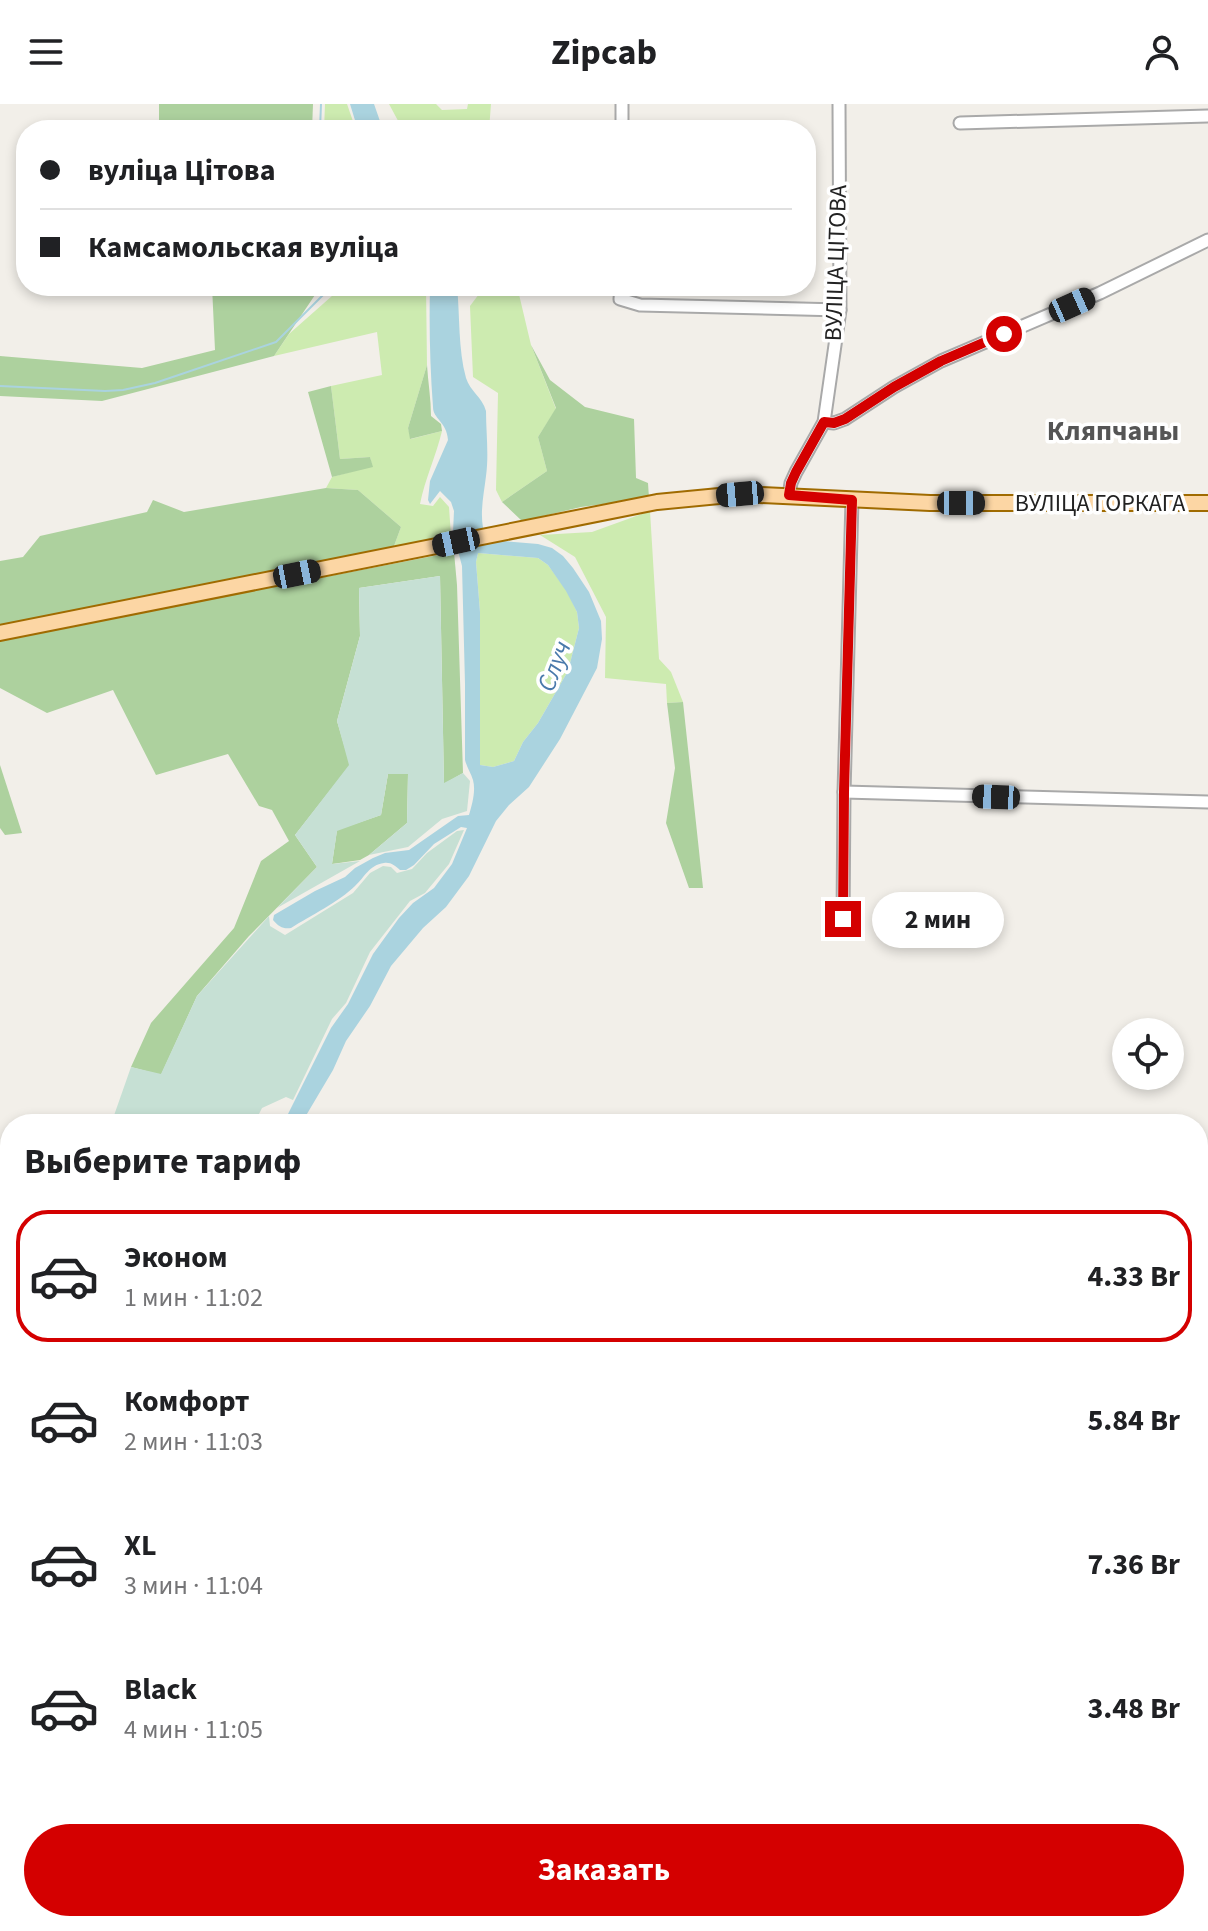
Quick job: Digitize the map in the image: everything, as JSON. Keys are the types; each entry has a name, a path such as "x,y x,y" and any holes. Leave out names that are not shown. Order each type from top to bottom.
{"main road":[{"name":"ВУЛІЦА ГОРКАГА","path":"0,633 657,502 740,494 930,503 1208,503"}],"street":[{"name":"ВУЛІЦА ЦІТОВА","path":"789,495 796,472 824,422 840,310 839,104"},
{"path":"960,123 1208,116"},
{"path":"824,422 834,423 845,419 941,361 1086,299 1208,240"},
{"path":"620,296 620,299 640,305 840,310"},
{"path":"843,919 852,500"},
{"path":"844,792 1208,802"}],"green space":[{"path":"159,104 313,104 312,120 159,120"},
{"path":"325,104 347,104 353,120 324,120"},
{"path":"389,104 436,104 442,110 467,109 468,104 491,104 490,120 398,120"},
{"path":"212,296 314,296 274,356 102,401 0,396 0,356 142,368 215,350"},
{"path":"332,296 426,296 427,365 408,428 411,439 442,431 420,504 433,506 440,497 449,507 451,536 394,546 401,527 358,490 326,488 332,477 372,466 370,457 340,459 331,386 382,375 377,332 274,356 289,334"},
{"path":"478,296 519,296 531,345 556,409 538,437 547,471 502,502 496,490 498,393 473,377 470,306"},
{"path":"531,345 550,380 585,407 634,419 636,478 648,483 649,498 581,507 522,521 502,502 547,471 538,437 556,408"},
{"path":"427,365 431,416 441,424 442,431 410,439 408,428"},
{"path":"331,386 340,459 370,457 373,467 332,477 308,392"},
{"path":"326,488 358,490 401,527 394,546 0,628 0,561 23,557 40,536 147,512 153,500 184,512"},
{"path":"650,511 659,659 671,672 683,702 667,703 666,684 605,678 606,617 575,557 540,535 592,532"},
{"path":"454,552 463,773 444,784 440,576 359,588 360,636 337,721 350,765 295,835 317,867 249,936 197,996 161,1075 131,1067 151,1023 234,928 261,861 289,841 272,810 259,806 228,754 156,775 113,690 47,713 0,688 0,640"},
{"path":"478,553 538,558 548,565 567,591 577,612 579,628 568,671 538,723 523,742 514,761 493,767 480,765"},
{"path":"440,576 444,783 463,773 470,781 467,811 442,819 408,847 369,855 407,823 408,774 388,774 381,815 337,831 332,864 360,861 277,908 317,867 295,835 349,765 337,721 360,636 359,588"},
{"path":"683,702 703,888 689,888 666,823 675,768 667,703"},
{"path":"0,765 22,833 5,835 0,828"},
{"path":"388,774 408,774 407,823 360,860 332,864 337,830 381,815"},
{"path":"464,830 449,864 425,893 410,901 370,952 346,1003 332,1019 293,1100 286,1097 262,1108 259,1114 115,1114 131,1067 161,1074 197,996 269,916 270,926 285,935 353,893 370,873 383,866 391,867 397,873 412,869 427,853 457,831"}],"water":[{"path":"350,104 374,104 380,120 355,120"},
{"path":"430,296 458,296 463,367 470,387 486,411 483,528 503,541 552,548 573,568 589,592 601,621 602,639 597,668 560,739 529,787 496,821 469,876 446,907 423,928 391,966 307,1114 288,1114 373,954 399,918 434,888 452,864 467,828 461,827 434,844 406,870 389,863 375,866 341,897 291,928 277,924 273,920 274,915 345,877 373,858 409,850 458,816 469,815 473,798 473,780 465,760 462,566 453,532 454,511 451,502 440,491 430,504 428,500 430,481 448,440 433,407","holes":["478,553 538,558 548,565 577,612 579,628 568,671 514,761 493,767 480,765"]}],"waterway":[{"path":"320,120 321,104"},
{"path":"0,386 105,391 155,383 276,342 322,296"}],"district":[{"name":"Кляпчаны","path":"1113,431"}],"route":[{"path":"843,919 852,500 789,495 791,483 824,422 834,423 845,419 941,361 1004,334"}],"water label":[{"name":"Случ","path":"554,666"}]}
